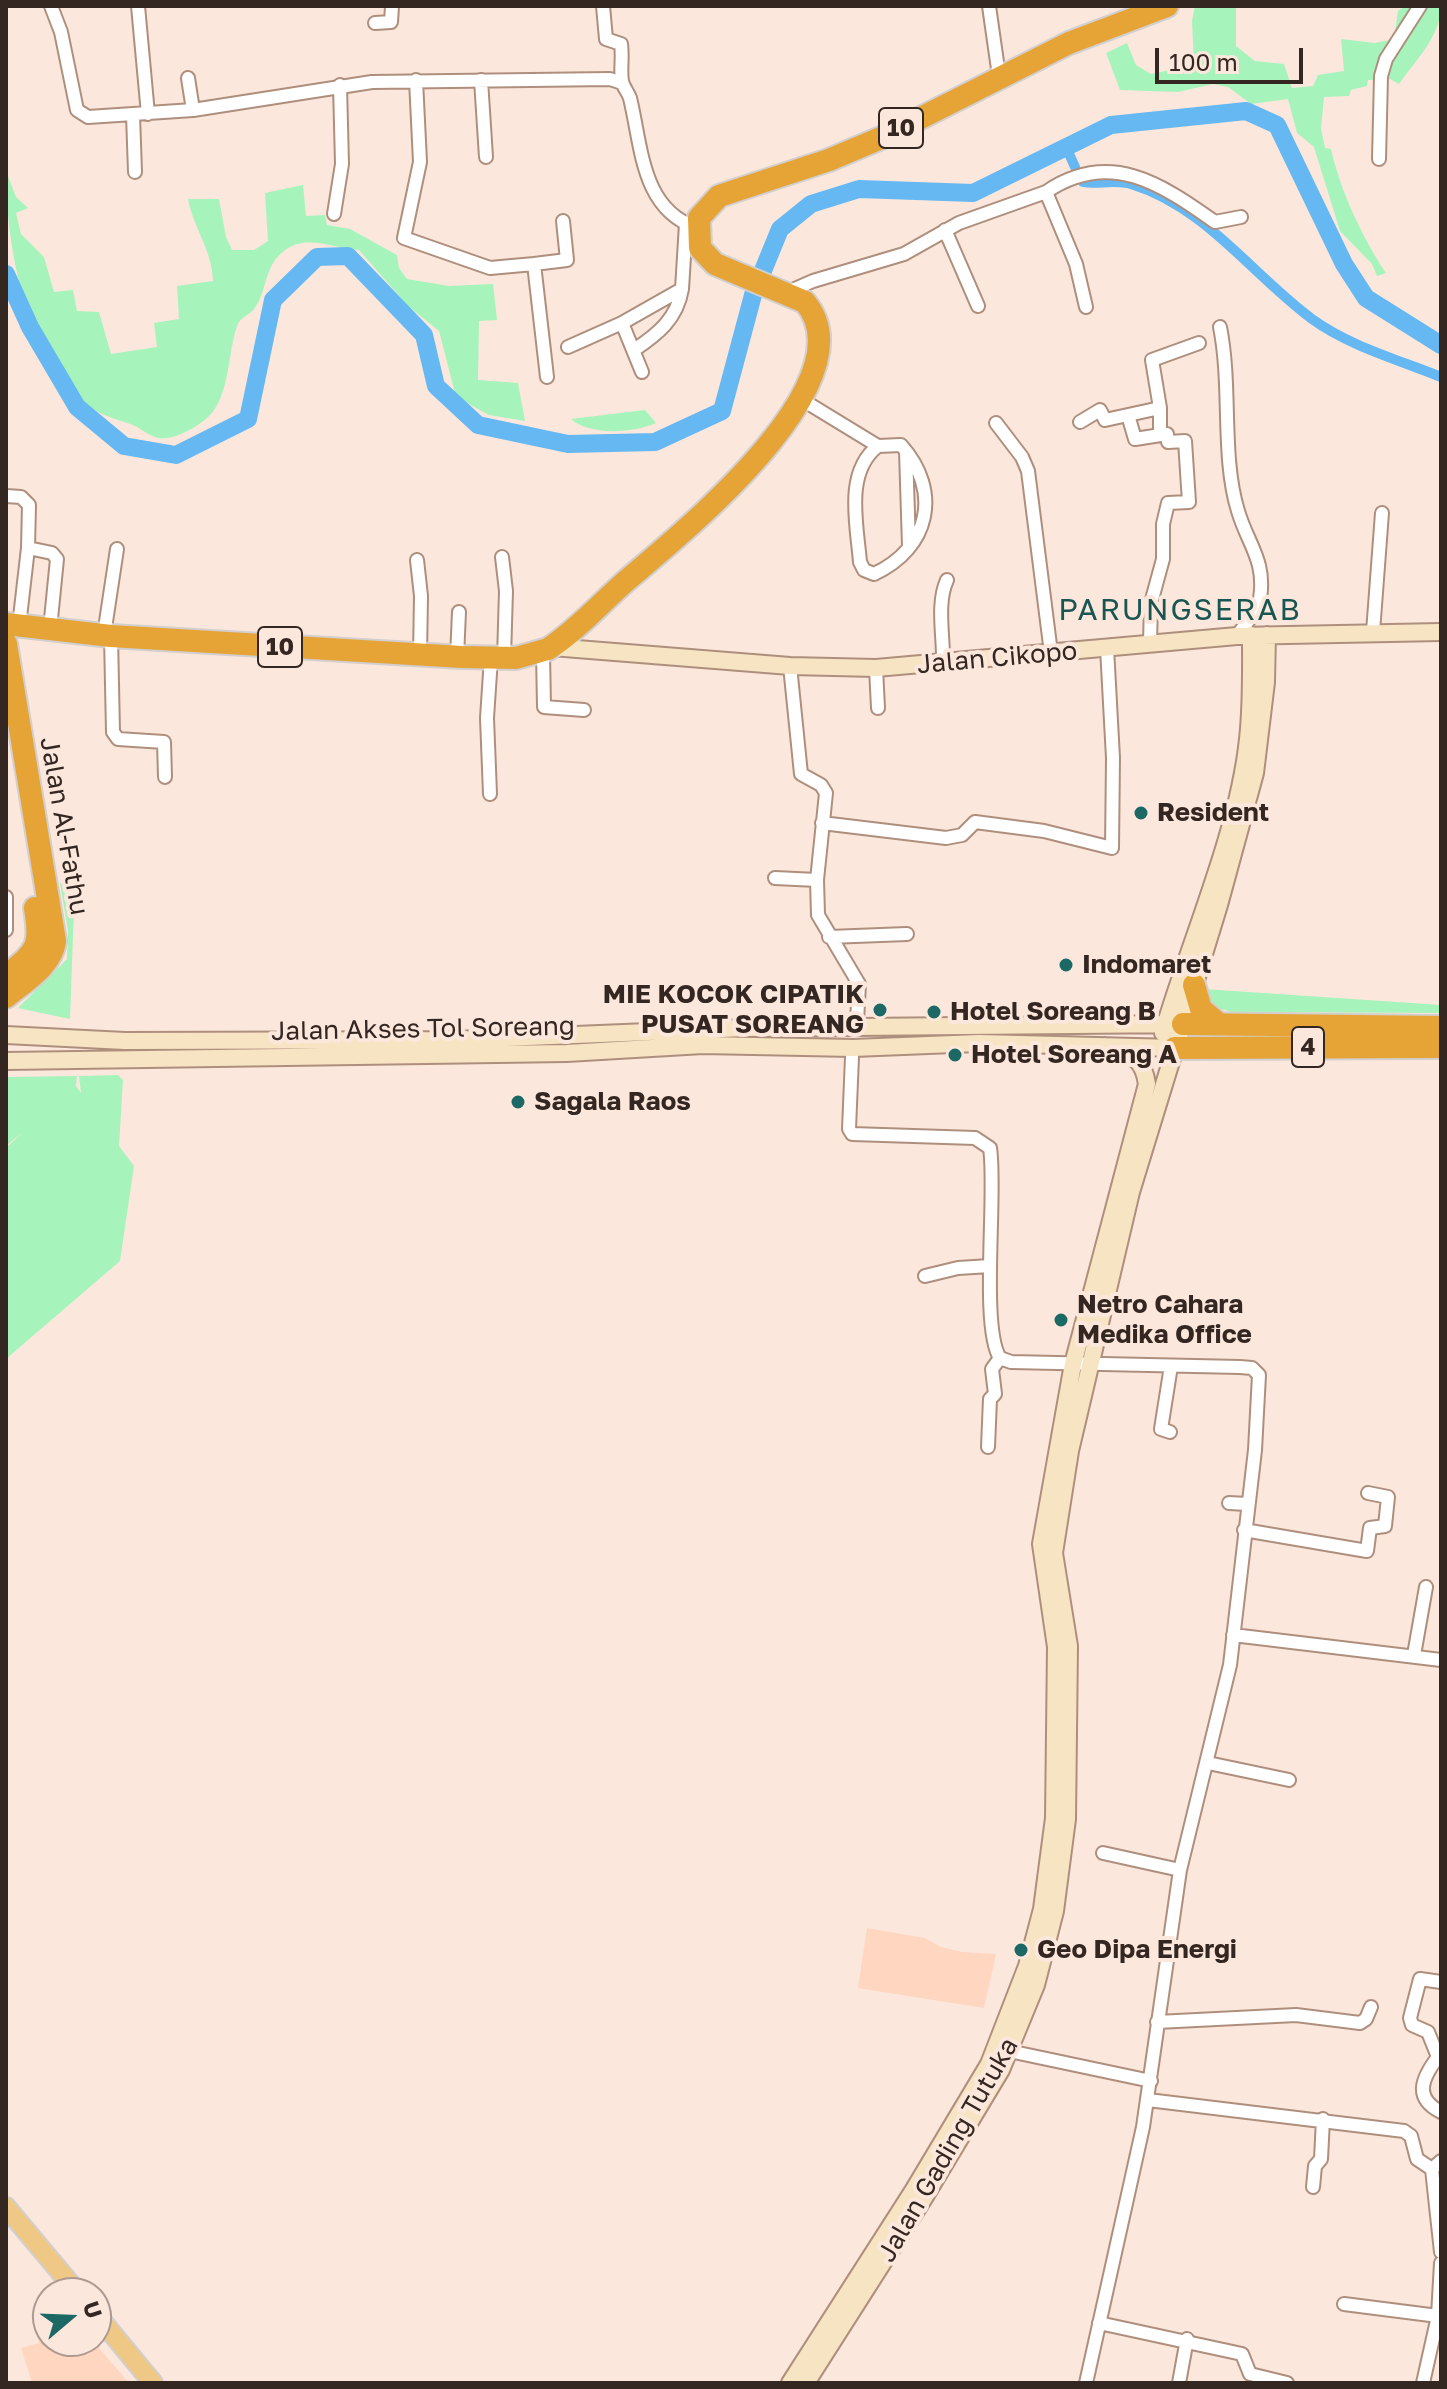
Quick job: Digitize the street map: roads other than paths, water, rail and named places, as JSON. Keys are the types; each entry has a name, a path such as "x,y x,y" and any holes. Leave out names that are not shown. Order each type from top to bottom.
{"highway":[{"name":"10","path":"691,226 719,196 829,160 881,138 1069,43 1167,6"},
{"path":"548,649 727,494 801,399 814,363 817,328 810,309 785,291 715,264 700,248 691,226"},
{"name":"10","path":"13,625 107,636 457,657 497,658 548,649"},
{"name":"Jalan Al-Fathu","path":"6,644 40,935 34,951 6,976"},
{"name":"Jalan Al-Fathu","path":"6,725 55,941 52,954 42,966 6,997"},
{"path":"1194,985 1201,1009 1219,1024"},
{"name":"4","path":"1174,1024 1441,1027"},
{"name":"4","path":"1166,1048 1441,1047"}],"main road":[{"name":"Jalan Cikopo","path":"548,649 790,666 876,668 1252,635 1441,632"},
{"name":"Jalan Gading Tutuka","path":"1174,1024 1194,985 1255,773 1266,682 1252,635"},
{"name":"Jalan Gading Tutuka","path":"790,2383 932,2185 1009,2051 1036,1985 1055,1911 1067,1819 1070,1654 1054,1553 1081,1364 1131,1192 1166,1048 1240,783 1248,741 1252,635"},
{"name":"Jalan Akses Tol Soreang","path":"100,1037 122,1032 550,1030 1103,1016 1118,1017 1128,1023"},
{"path":"6,1020 49,1036"},
{"name":"Jalan Akses Tol Soreang","path":"6,1061 453,1047 745,1024 1174,1024"},
{"name":"Jalan Akses Tol Soreang","path":"6,1035 567,1053 979,1043 1166,1048"},
{"name":"Jalan Gading Tutuka","path":"806,2383 989,2064 1024,1976 1042,1909 1054,1818 1056,1654 1041,1544 1147,1084 1143,1065 1135,1056 1105,1046"},
{"name":"Jalan Akses Tol Soreang","path":"101,1059 119,1065 270,1066 571,1061 691,1050 852,1057 966,1051 1083,1054 1105,1046"},
{"path":"6,2207 65,2277"},
{"path":"6,2221 53,2277"},
{"path":"112,2333 153,2383"},
{"path":"112,2347 142,2383"}],"street":[{"path":"51,6 61,32 80,114 88,117 193,110 340,85 416,80 610,79 622,83"},
{"path":"138,6 148,114"},
{"path":"375,23 391,22 392,6"},
{"path":"603,6 606,39 621,44 622,83 629,97 637,138 655,195 691,226 678,306 668,323 634,350"},
{"path":"989,6 999,76"},
{"path":"1379,159 1381,76 1386,59 1420,6"},
{"path":"188,78 193,110"},
{"path":"416,80 420,162 404,238 490,268 534,264 567,260 563,221"},
{"path":"481,80 486,157"},
{"path":"334,214 342,164 340,85"},
{"path":"133,115 135,172"},
{"path":"785,291 904,254 945,230 1046,192 1071,176 1100,170 1121,171 1180,197 1215,222 1241,217"},
{"path":"1046,192 1076,264 1086,307"},
{"path":"945,230 978,306"},
{"path":"534,264 547,377"},
{"path":"568,347 622,323 682,289"},
{"path":"622,323 642,372"},
{"path":"1220,327 1228,382 1231,480 1238,512 1260,565 1259,604 1252,635"},
{"path":"1160,435 1160,408 1152,360 1199,343"},
{"path":"801,399 878,446 901,445 923,480 926,517 909,546 888,568 874,574 864,570 860,562 856,502 858,476 866,456 878,446"},
{"path":"1080,422 1100,410 1105,420 1160,408"},
{"path":"1128,415 1135,439 1167,434 1168,442 1185,441 1189,502 1168,503 1163,559 1151,603 1150,643"},
{"path":"996,423 1022,457 1028,471 1051,653"},
{"path":"906,451 909,546"},
{"path":"6,496 21,497 29,505 28,548 13,625"},
{"path":"1373,632 1382,513"},
{"path":"28,548 52,553 57,559 50,629"},
{"path":"117,549 107,636 113,732 118,739 164,742 165,777"},
{"path":"490,794 487,718 506,591 502,557"},
{"path":"417,560 421,607 420,655"},
{"path":"943,664 944,623 940,602 947,580"},
{"path":"457,657 459,612"},
{"path":"822,823 946,838 962,835 978,822 1044,831 1112,848 1113,758 1107,648"},
{"path":"548,649 544,707 584,710"},
{"path":"790,666 799,768 805,777 824,788 817,880 818,915 861,988 857,1021"},
{"path":"876,668 878,708"},
{"path":"775,878 817,880"},
{"path":"6,897 6,930"},
{"path":"829,937 907,934"},
{"path":"852,1057 849,1129 852,1134 975,1138 989,1146 990,1266 995,1344 1000,1358"},
{"path":"925,1276 958,1268 990,1266"},
{"path":"1000,1358 1011,1362 1248,1367 1258,1372 1255,1450 1233,1635 1208,1763 1180,1870 1148,2100 1086,2383"},
{"path":"988,1447 990,1399 995,1394 992,1369 1000,1358"},
{"path":"1170,1432 1161,1428 1171,1366"},
{"path":"1244,1530 1367,1551 1370,1528 1385,1526 1388,1497 1368,1493"},
{"path":"1229,1503 1247,1504"},
{"path":"1414,1655 1426,1587"},
{"path":"1233,1635 1441,1660"},
{"path":"1208,1763 1289,1780"},
{"path":"1103,1853 1180,1870"},
{"path":"1441,1982 1420,1979 1410,2018 1412,2025 1428,2032 1439,2057 1422,2080 1422,2090 1428,2105 1441,2112"},
{"path":"1157,2022 1296,2015 1360,2023 1366,2019 1371,2007"},
{"path":"1009,2051 1151,2081"},
{"path":"1148,2100 1323,2119 1408,2133 1417,2159 1437,2165 1441,2252"},
{"path":"1313,2187 1315,2166 1321,2159 1323,2119"},
{"path":"1423,2383 1438,2316 1441,2263"},
{"path":"1344,2304 1438,2316"},
{"path":"1099,2323 1187,2339 1242,2354 1250,2374 1287,2383"},
{"path":"1179,2383 1187,2339"}],"waterway":[{"path":"6,274 30,327 77,407 124,446 176,455 248,419 273,300 317,257 348,256 424,335 436,386 478,425 568,444 655,442 722,411 753,295 780,229 811,204 859,189 973,193 1111,125 1246,111 1277,125 1344,264 1366,298 1441,345"},
{"path":"1066,147 1075,167"},
{"path":"1083,182 1131,184 1182,208 1326,329 1358,345 1441,377"}],"place":[{"name":"Resident","path":"1141,813"},
{"name":"Indomaret","path":"1066,965"},
{"name":"MIE KOCOK CIPATIK PUSAT SOREANG","path":"880,1010"},
{"name":"Hotel Soreang B","path":"934,1012"},
{"name":"Hotel Soreang A","path":"955,1055"},
{"name":"Sagala Raos","path":"518,1102"},
{"name":"Netro Cahara Medika Office","path":"1061,1320"},
{"name":"Geo Dipa Energi","path":"1021,1950"}],"district":[{"name":"PARUNGSERAB","path":"1180,610"}]}
